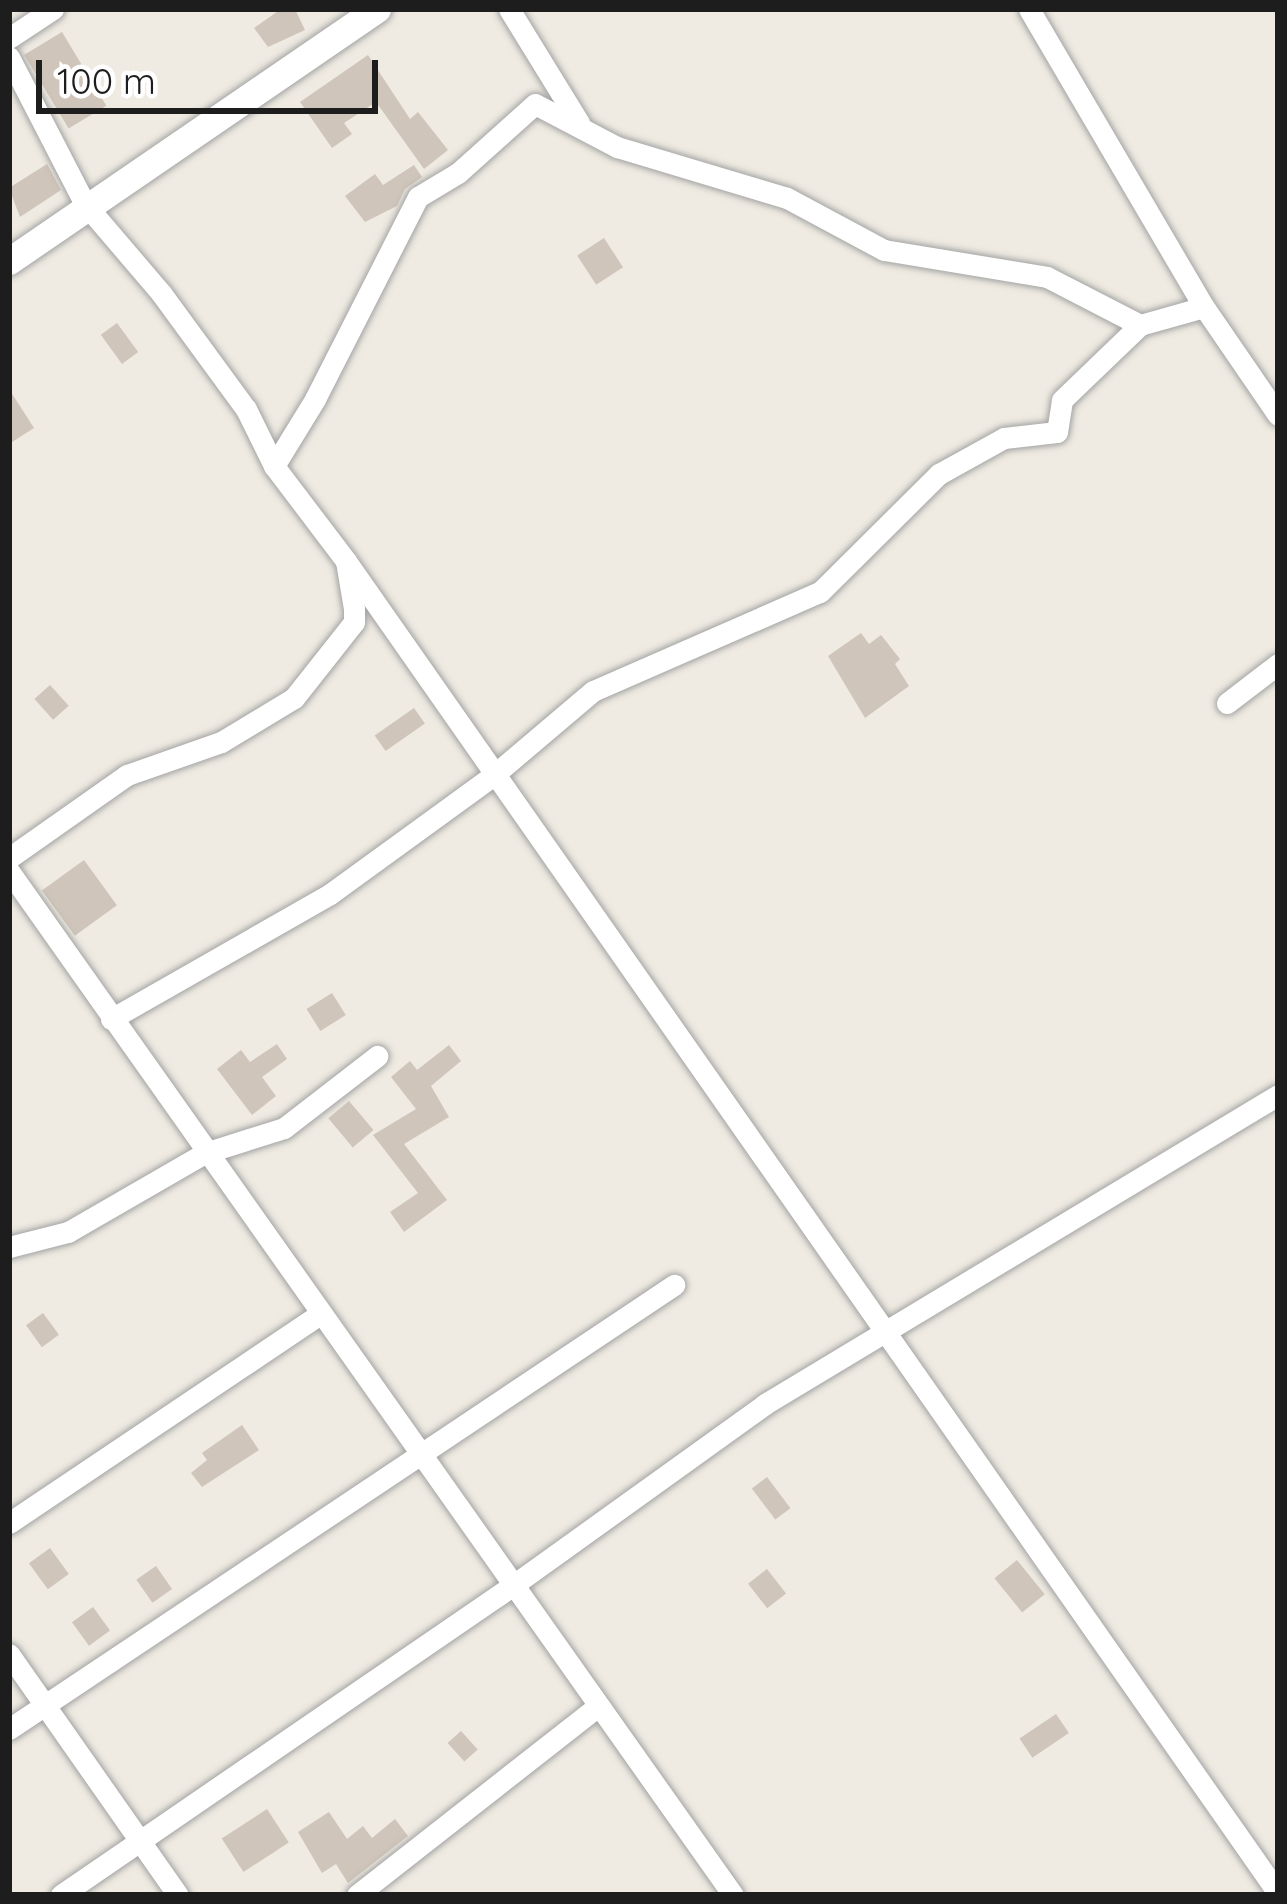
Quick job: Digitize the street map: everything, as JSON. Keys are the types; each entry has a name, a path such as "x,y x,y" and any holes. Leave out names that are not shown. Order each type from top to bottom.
{"street":[{"path":"9,38 53,9"},
{"path":"9,261 85,204 377,9"},
{"path":"509,9 585,134"},
{"path":"1028,9 1204,307 1278,415"},
{"path":"9,57 85,204 161,293 232,389 274,466 346,561 1278,1893"},
{"path":"274,466 315,399 418,196 458,173 535,104 585,134 787,198 884,250 1047,277 1140,325"},
{"path":"111,1018 292,920 495,774 593,691 820,592 939,475 1004,438 1057,432 1062,400 1140,325 1204,307"},
{"path":"9,858 127,775 221,742 294,698 354,622 346,561"},
{"path":"1227,703 1278,664"},
{"path":"9,871 318,1315 733,1895"},
{"path":"9,1247 68,1232 205,1154 284,1128 377,1056"},
{"path":"61,1895 512,1586 765,1404 1278,1095"},
{"path":"9,1729 674,1285"},
{"path":"9,1523 318,1315"},
{"path":"9,1654 178,1895"},
{"path":"357,1895 598,1706"}],"building":[{"path":"281,9 295,9 305,30 268,47 254,28"},
{"path":"62,32 106,106 69,128 24,55"},
{"path":"368,55 410,119 418,112 448,150 424,169 376,102 344,123 352,134 332,148 300,102"},
{"path":"47,164 61,190 20,217 9,188"},
{"path":"414,165 422,177 405,189 397,206 365,222 345,196 375,174 383,185"},
{"path":"604,238 623,267 596,285 577,255"},
{"path":"117,323 138,352 122,364 101,335"},
{"path":"9,389 34,428 9,444"},
{"path":"861,633 869,644 881,635 900,659 895,664 909,686 865,718 828,656"},
{"path":"50,685 69,706 53,720 34,699"},
{"path":"414,708 425,724 386,751 375,736"},
{"path":"84,860 117,905 75,936 42,891"},
{"path":"332,993 346,1015 320,1031 307,1009"},
{"path":"277,1044 287,1059 262,1077 276,1096 252,1115 217,1069 241,1050 250,1062"},
{"path":"449,1045 461,1061 431,1086 449,1117 404,1144 447,1200 404,1232 390,1212 418,1193 373,1135 416,1109 391,1077 410,1061 417,1070"},
{"path":"349,1101 373,1130 353,1147 328,1118"},
{"path":"43,1313 59,1335 42,1347 26,1325"},
{"path":"242,1425 259,1450 202,1487 191,1473 207,1460 202,1453"},
{"path":"767,1477 790,1508 775,1520 752,1488"},
{"path":"50,1548 69,1574 48,1589 29,1563"},
{"path":"1017,1560 1045,1594 1022,1612 994,1578"},
{"path":"156,1566 172,1589 152,1603 136,1580"},
{"path":"767,1569 786,1593 767,1608 748,1584"},
{"path":"93,1607 110,1630 89,1646 72,1622"},
{"path":"1056,1714 1069,1733 1032,1758 1020,1739"},
{"path":"461,1731 478,1750 464,1762 448,1743"},
{"path":"267,1809 289,1843 243,1872 222,1838"},
{"path":"329,1812 347,1839 363,1826 372,1838 395,1819 408,1836 348,1883 336,1864 322,1873 298,1832"}]}
